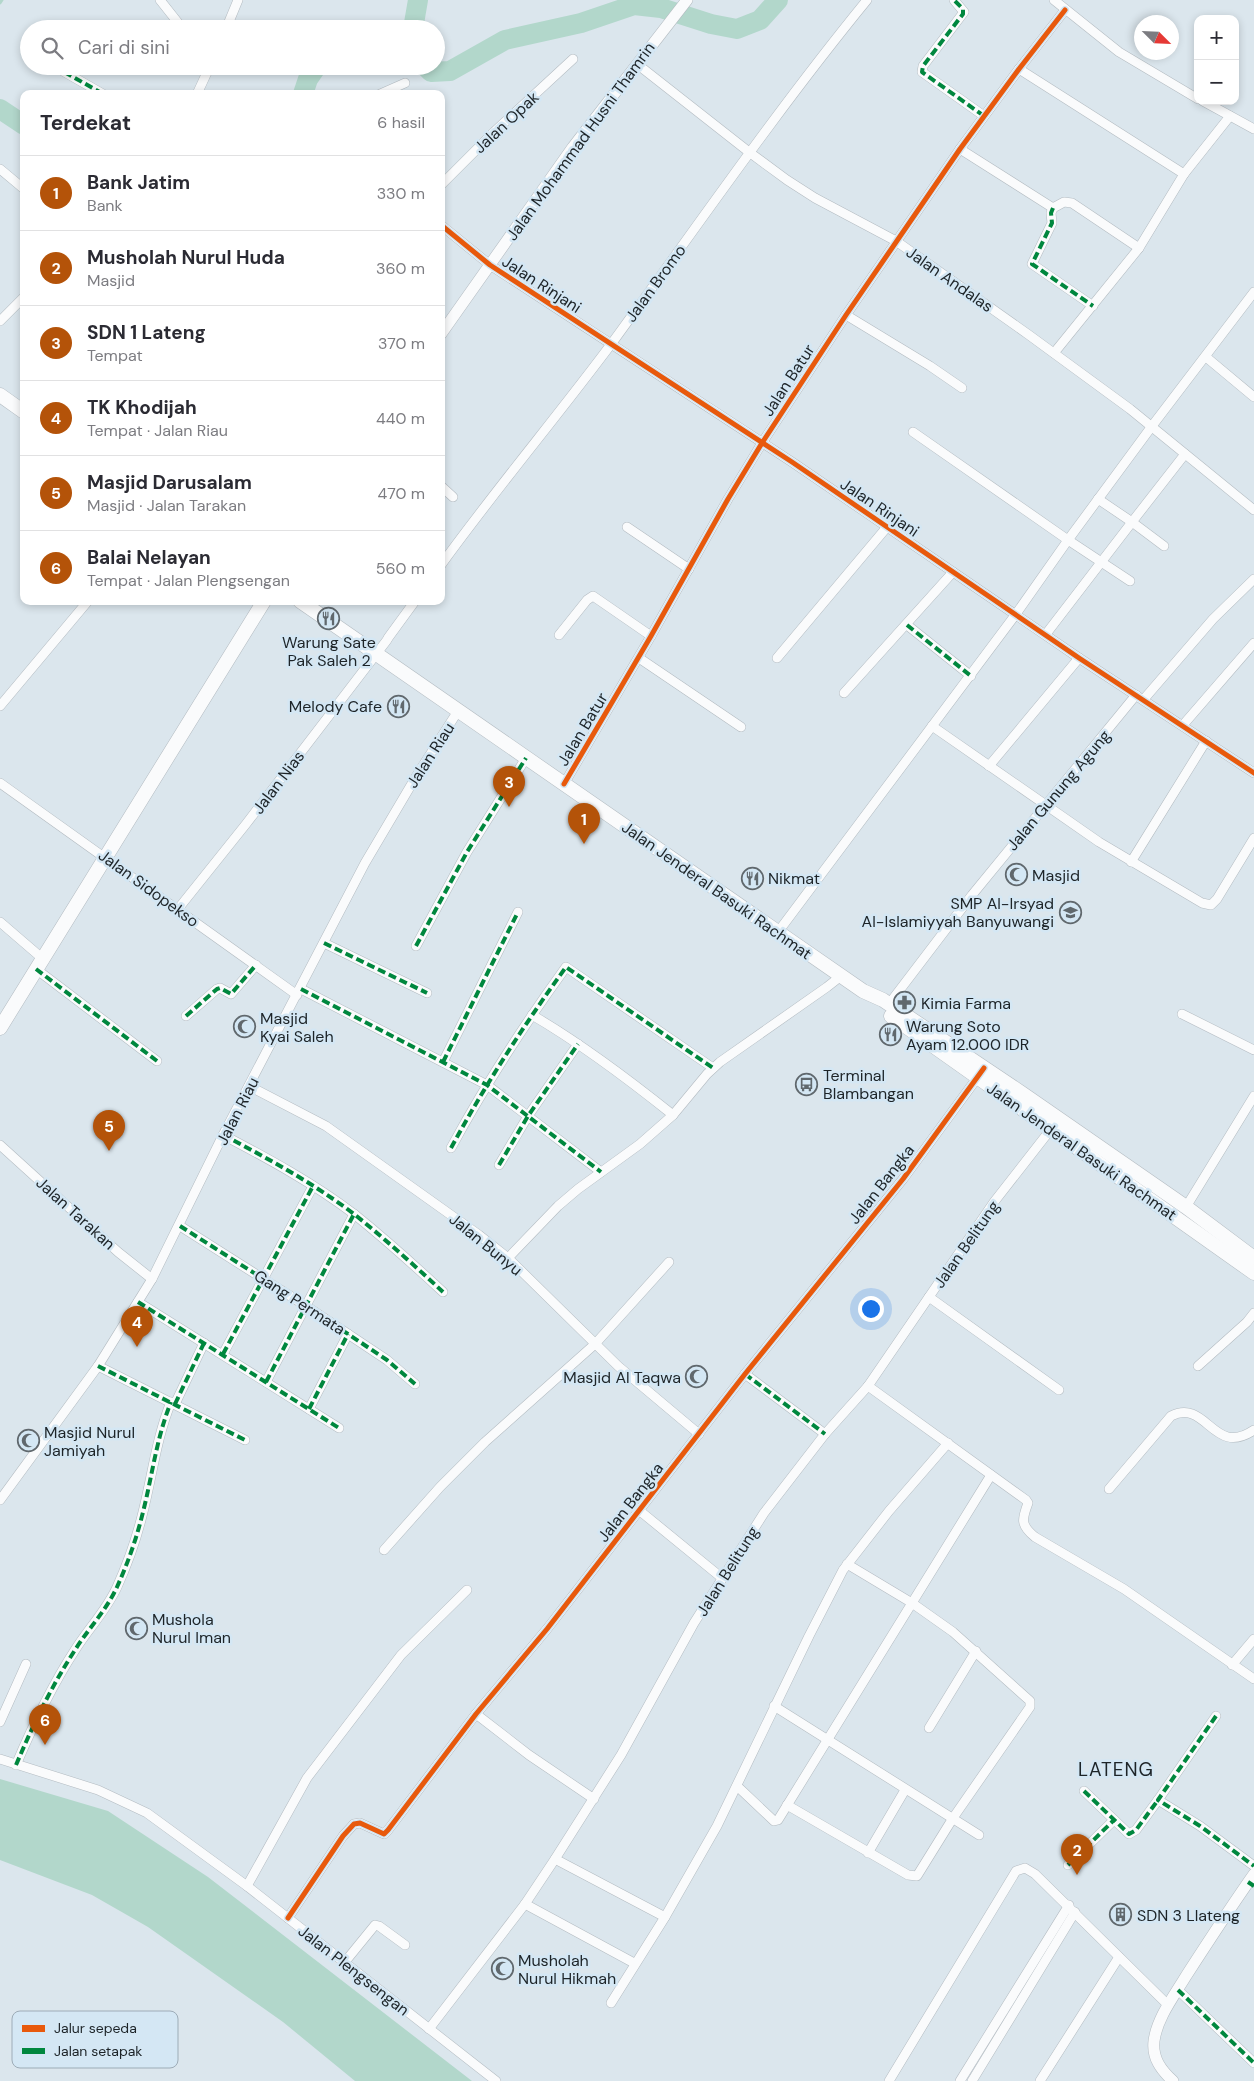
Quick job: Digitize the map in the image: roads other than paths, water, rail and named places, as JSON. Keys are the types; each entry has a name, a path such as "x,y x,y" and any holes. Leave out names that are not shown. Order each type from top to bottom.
{"main road":[{"path":"0,395 20,409"},
{"path":"0,1028 262,605"},
{"name":"Jalan Jenderal Basuki Rachmat","path":"306,605 841,976 863,991 889,1004 981,1072 1051,1129 1254,1273"},
{"name":"Jalan Jenderal Basuki Rachmat","path":"863,991 878,1007 981,1072 1186,1208 1254,1258"}],"street":[{"path":"160,0 176,20"},
{"path":"230,20 238,0"},
{"name":"Jalan Mohammad Husni Thamrin","path":"445,328 573,146 687,0"},
{"name":"Jalan Bromo","path":"445,560 611,344 702,220 749,152 867,0"},
{"path":"955,0 963,9 963,14 923,66 922,72 984,116"},
{"path":"1054,0 1119,52 1194,97"},
{"name":"Jalan Batur","path":"564,784 651,636 728,498 762,443 846,315 960,149 1065,10"},
{"name":"Jalan Opak","path":"445,181 572,59"},
{"name":"Jalan Andalas","path":"637,64 749,152 815,198 896,241 1054,353 1152,426 1254,510"},
{"path":"1019,69 1184,174"},
{"path":"70,75 96,90"},
{"path":"199,90 206,75"},
{"path":"389,90 405,83"},
{"path":"1210,105 1254,128"},
{"path":"1054,353 1139,248 1184,174 1230,116"},
{"path":"960,149 1053,208"},
{"path":"0,169 20,186"},
{"path":"1093,306 1032,264 1052,223 1051,213 1053,208 1064,202 1072,203 1139,248"},
{"name":"Jalan Rinjani","path":"445,229 490,264 762,443 1079,658 1254,773"},
{"path":"778,932 971,676 1098,499 1254,292"},
{"path":"0,321 20,302"},
{"path":"846,315 930,366 962,388"},
{"path":"1206,357 1254,397"},
{"path":"913,432 1130,581"},
{"path":"1046,634 1185,454"},
{"path":"445,490 453,497"},
{"path":"1098,499 1164,546"},
{"path":"627,527 689,569"},
{"path":"777,658 887,527"},
{"path":"844,693 953,572"},
{"name":"Jalan Gunung Agung","path":"889,1004 972,895 1047,804 1140,697 1213,619 1254,579"},
{"path":"559,635 586,600 593,596 651,636"},
{"path":"0,706 85,605"},
{"path":"376,654 412,605"},
{"path":"906,625 971,676"},
{"path":"1183,725 1254,643"},
{"name":"Jalan Nias","path":"178,909 246,824 376,654"},
{"path":"638,658 741,728"},
{"path":"989,766 1079,658"},
{"name":"Jalan Riau","path":"0,1500 98,1366 152,1280 223,1135 394,812 458,711"},
{"path":"932,726 1047,804 1099,842 1202,903 1211,905 1217,899 1254,838"},
{"path":"1131,862 1206,741"},
{"path":"416,946 467,852 526,758"},
{"name":"Jalan Sidopekso","path":"0,783 256,965 299,992 487,1085 601,1172"},
{"path":"443,1062 518,912"},
{"path":"0,922 39,964 157,1061"},
{"path":"324,943 427,992"},
{"path":"186,1016 217,989 230,994 256,965"},
{"path":"452,1148 487,1085 532,1015 566,967 713,1068"},
{"path":"508,1258 548,1216 601,1172 640,1144 673,1115 713,1068 827,988 841,976"},
{"path":"1182,1014 1254,1050"},
{"path":"532,1015 628,1079 673,1115"},
{"path":"499,1164 528,1116 578,1044"},
{"name":"Jalan Bangka","path":"288,1918 343,1836 354,1824 360,1823 384,1834 388,1830 476,1714 547,1629 745,1374 902,1179 981,1072"},
{"name":"Jalan Bunyu","path":"249,1086 326,1126 416,1189 508,1258 618,1366 700,1434"},
{"path":"1186,1208 1254,1096"},
{"name":"Jalan Belitung","path":"428,2029 525,1904 555,1859 594,1799 722,1578 786,1482 825,1434 868,1386 994,1202 1051,1129"},
{"path":"223,1135 271,1160 354,1214 416,1266 443,1292"},
{"name":"Jalan Tarakan","path":"0,1145 118,1252 152,1280"},
{"path":"223,1354 312,1186"},
{"path":"266,1382 354,1214"},
{"name":"Gang Permata","path":"180,1226 264,1278 348,1334 415,1384"},
{"path":"384,1550 440,1487 485,1442 595,1344 668,1262"},
{"path":"929,1297 1059,1390"},
{"path":"138,1302 339,1428"},
{"path":"1198,1366 1247,1322 1254,1313"},
{"path":"308,1409 348,1334"},
{"path":"0,1759 16,1765 40,1710 58,1677 76,1648 110,1601 123,1574 140,1523 161,1427 204,1343"},
{"path":"98,1366 245,1440"},
{"path":"745,1374 825,1434"},
{"path":"868,1386 1027,1502 1023,1522 1035,1537 1124,1589 1254,1679"},
{"path":"1109,1489 1171,1416 1180,1412 1187,1412 1223,1436 1234,1439 1244,1437 1254,1430"},
{"path":"612,2002 634,1963 665,1917 718,1826 774,1706 847,1564 889,1511 948,1443"},
{"path":"737,1786 774,1821 778,1820 991,1475"},
{"path":"640,1511 722,1578"},
{"path":"787,1805 910,1876 917,1876 953,1818 1031,1704 976,1651 912,1603 847,1564"},
{"path":"247,1886 302,1786 318,1763 346,1730 400,1655 467,1590"},
{"path":"1232,1664 1254,1640"},
{"path":"928,1728 976,1651"},
{"path":"0,1722 26,1664"},
{"path":"774,1706 979,1835"},
{"path":"476,1714 529,1755 594,1799"},
{"path":"1084,1791 1126,1832 1132,1833 1158,1800 1216,1716"},
{"name":"Jalan Plengsengan","path":"16,1765 98,1790 147,1813 247,1886 496,2081"},
{"path":"868,1853 905,1790"},
{"path":"1158,1800 1200,1826 1254,1866"},
{"path":"1068,1865 1114,1820"},
{"path":"555,1859 665,1917"},
{"path":"889,2081 1016,1871 1020,1868 1030,1870 1168,2005"},
{"path":"1172,2081 1160,2067 1154,2051 1154,2040 1158,2026 1168,2005 1220,1923 1252,1881"},
{"path":"525,1904 634,1963"},
{"path":"960,2081 1072,1909"},
{"path":"972,2081 1072,1909"},
{"path":"344,1963 375,1925 405,1945"},
{"path":"1040,2081 1119,1957"},
{"path":"1178,1990 1253,2059"}],"waterway":[{"path":"415,20 418,0"},
{"path":"445,71 450,71 505,40 581,23 634,5 661,8 711,24 737,29 760,20 778,0"},
{"path":"304,90 311,75"},
{"path":"0,109 20,122"}],"place":[{"name":"Warung Sate Pak Saleh 2","path":"329,618"},
{"name":"Melody Cafe","path":"398,706"},
{"name":"SDN 1 Lateng","path":"509,807"},
{"name":"Bank Jatim","path":"584,844"},
{"name":"Masjid","path":"1016,875"},
{"name":"Nikmat","path":"752,878"},
{"name":"SMP Al-Irsyad Al-Islamiyyah Banyuwangi","path":"1070,912"},
{"name":"Kimia Farma","path":"905,1003"},
{"name":"Masjid Kyai Saleh","path":"244,1027"},
{"name":"Warung Soto Ayam 12.000 IDR","path":"890,1035"},
{"name":"Terminal Blambangan","path":"807,1084"},
{"name":"Masjid Darusalam","path":"109,1151"},
{"name":"TK Khodijah","path":"137,1347"},
{"name":"Masjid Al Taqwa","path":"697,1377"},
{"name":"Masjid Nurul Jamiyah","path":"28,1441"},
{"name":"Mushola Nurul Iman","path":"136,1628"},
{"name":"Balai Nelayan","path":"45,1745"},
{"name":"Musholah Nurul Huda","path":"1077,1875"},
{"name":"SDN 3 Llateng","path":"1121,1915"},
{"name":"Musholah Nurul Hikmah","path":"502,1969"}],"district":[{"name":"LATENG","path":"1116,1769"}]}
